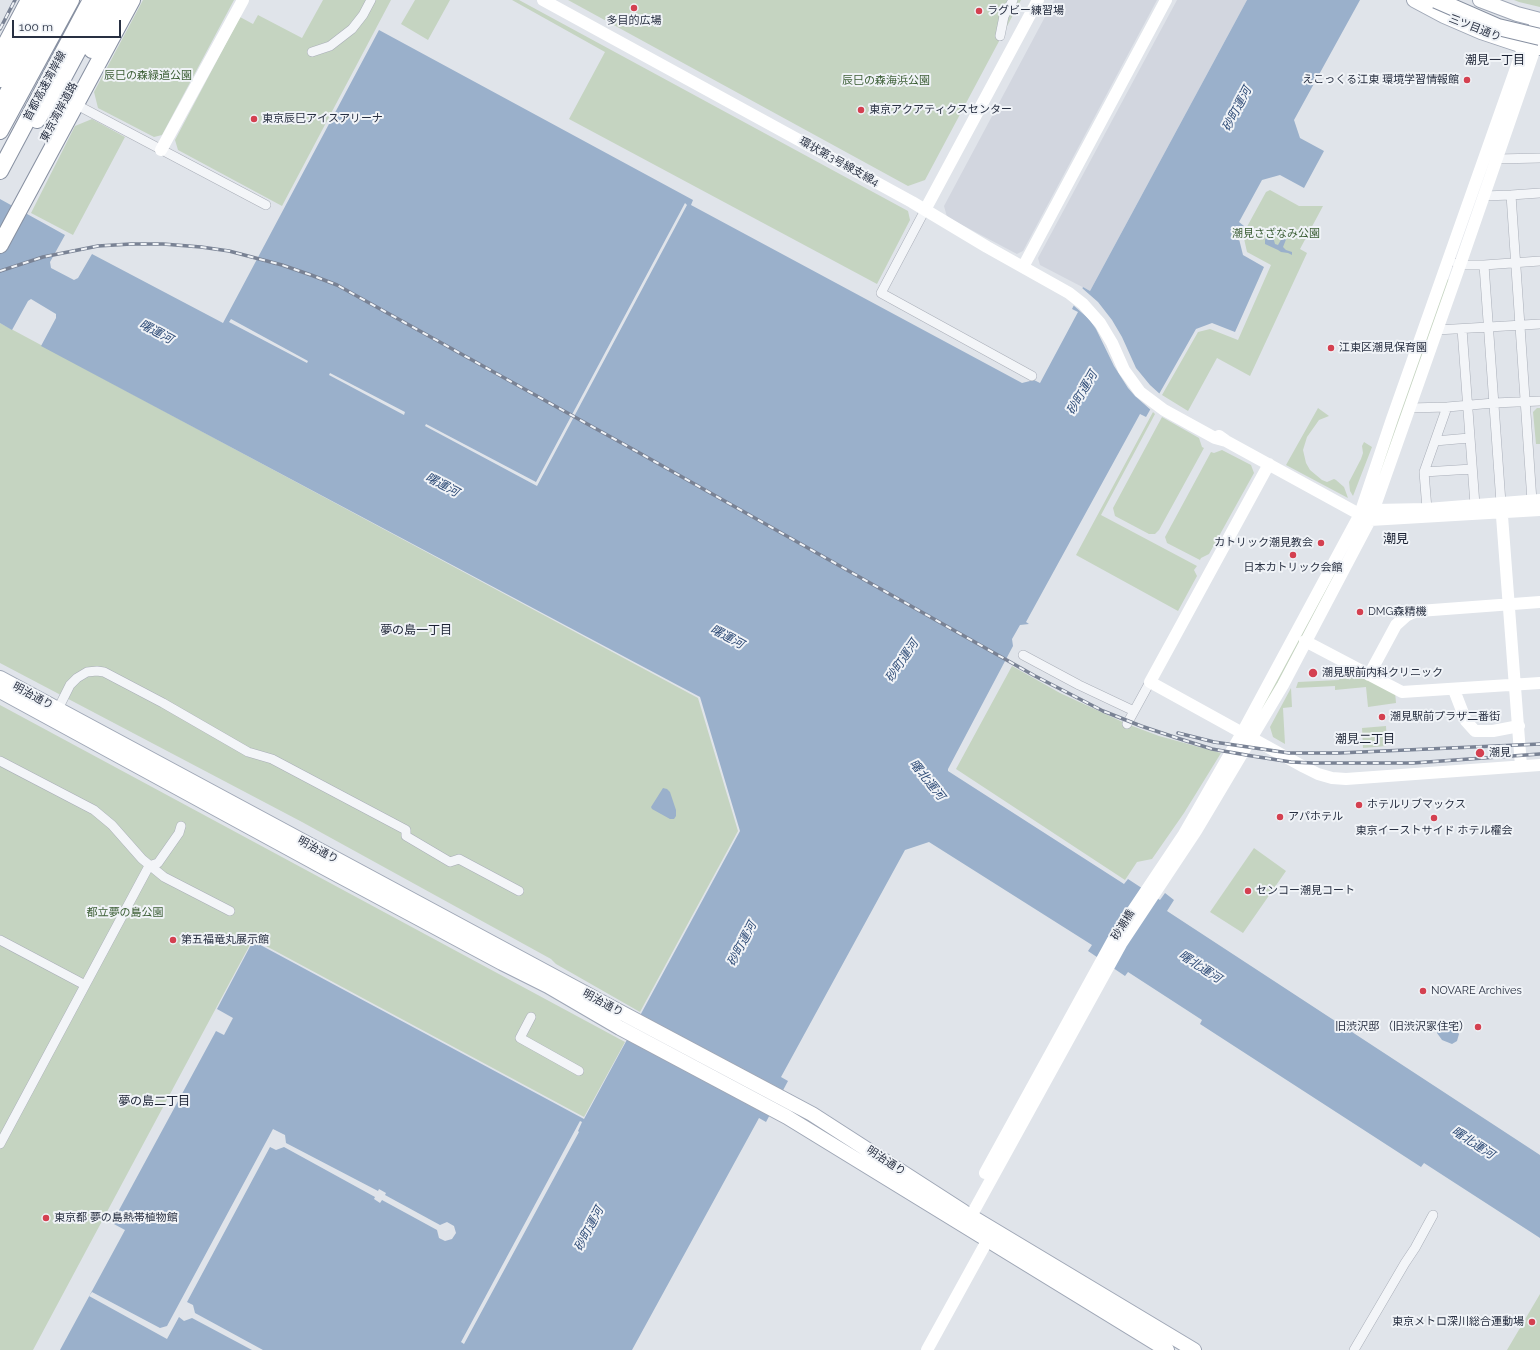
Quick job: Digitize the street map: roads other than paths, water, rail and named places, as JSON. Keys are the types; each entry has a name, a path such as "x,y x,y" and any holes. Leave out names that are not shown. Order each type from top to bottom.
{"highway":[{"path":"0,55 29,0"},
{"path":"0,79 42,0"},
{"path":"0,108 56,0"},
{"name":"首都高速湾岸線","path":"0,131 71,0"},
{"name":"首都高速湾岸線","path":"2,168 90,0"},
{"path":"2,168 43,113 105,0"},
{"name":"東京湾岸道路","path":"0,224 119,0"},
{"path":"0,245 132,0"},
{"path":"1436,0 1498,26 1534,45"},
{"path":"1461,0 1508,19 1538,21"}],"main road":[{"name":"三ツ目通り","path":"1414,0 1462,24 1534,45"},
{"path":"1480,0 1504,10 1538,21"},
{"name":"明治通り","path":"0,678 608,1006 812,1114 991,1235 1167,1350"},
{"name":"明治通り","path":"0,691 392,904 548,986 620,1028 787,1117 966,1217"},
{"name":"明治通り","path":"991,1235 1194,1350"}],"street":[{"path":"161,150 243,0"},
{"path":"312,52 330,46 352,29 363,15 371,0"},
{"name":"環状第3号線支線4","path":"543,0 925,210 969,236 988,244 1076,296 1105,330 1124,370 1133,384 1146,398 1215,438 1226,441 1368,515"},
{"path":"1000,36 1004,16 1014,0"},
{"path":"1032,376 881,293 1038,0"},
{"path":"1024,265 1166,0"},
{"path":"1247,736 1283,685 1368,515 1410,408 1437,330 1454,263 1484,196 1534,45 1538,21"},
{"path":"1247,736 1368,515 1454,263 1534,45"},
{"path":"76,104 266,205"},
{"path":"1497,158 1540,158"},
{"path":"1484,196 1511,196 1540,193"},
{"path":"1368,515 1502,508 1537,504 1525,402 1511,196"},
{"path":"1454,263 1484,265 1540,261"},
{"path":"1484,265 1521,766"},
{"path":"1437,330 1540,324"},
{"path":"1462,329 1474,505"},
{"path":"1410,408 1540,401"},
{"path":"1427,509 1424,472 1447,407"},
{"path":"1435,441 1469,438"},
{"path":"1128,724 1269,464"},
{"path":"1424,472 1472,469"},
{"path":"1368,515 1474,505 1502,508"},
{"path":"1369,675 1391,632 1406,616 1419,611 1540,602"},
{"path":"1305,641 1402,692 1454,690 1540,683"},
{"path":"1023,655 1134,711"},
{"path":"58,709 70,685 77,678 87,672 104,672 248,752 272,760 406,830 406,836 450,862 459,859 519,891"},
{"path":"1150,682 1311,770 1332,778 1346,779 1540,765"},
{"path":"1454,690 1466,721 1475,731 1493,731 1519,726"},
{"name":"砂潮橋","path":"966,1217 1101,971 1113,940 1155,885 1184,834 1247,736"},
{"path":"0,761 94,810 104,817 149,866 164,877 230,912"},
{"path":"0,1144 149,866 158,863 179,833 182,826"},
{"path":"0,940 85,985"},
{"path":"531,1017 520,1038 579,1071"},
{"path":"1354,1350 1433,1215"},
{"path":"927,1350 991,1235"}],"water":[{"path":"1247,0 1360,0 1294,120 1300,138 1324,151 1304,188 1280,175 1262,180 1239,222 1244,226 1238,235 1243,255 1264,267 1235,332 1212,323 1196,329 1146,417 1140,414 1026,622 1029,624 1020,625 1012,639 1013,646 948,771 1124,884 1128,879 1160,900 1165,893 1174,900 1167,911 1540,1155 1540,1238 1424,1163 1421,1167 1200,1024 1202,1020 1128,972 1125,976 1088,951 1092,945 929,842 905,850 781,1077 788,1081 766,1122 759,1118 632,1350 60,1350 125,1230 112,1223 216,1031 224,1035 233,1018 217,1009 253,941 584,1119 740,831 700,697 41,346 56,318 56,314 31,299 28,301 12,330 0,323 0,199 65,235 50,262 51,268 74,280 78,278 92,254 223,323 379,30 693,200 691,205 1022,383 1034,380 1040,383 1078,312 1072,309 1083,287 1090,291"},
{"path":"1277,228 1280,228 1286,232 1287,237 1283,247 1292,252 1292,255 1281,252 1265,244 1267,236","holes":["1276,234 1280,235 1282,238 1278,245 1275,244 1273,237"]},
{"path":"663,788 670,792 676,810 676,816 674,819 670,819 651,807"},
{"path":"1440,1028 1456,1030 1459,1034 1457,1041 1452,1044 1442,1040 1437,1033 1437,1030"}],"railway":[{"path":"0,29 15,0"},
{"path":"0,271 43,257 98,246 163,244 229,251 282,265 337,285 636,451 1035,676 1103,711 1141,726 1212,749 1291,762 1313,763 1413,763 1540,754"},
{"path":"1178,733 1214,742 1289,753 1339,753 1540,744"}],"place":[{"name":"多目的広場","path":"634,8"},
{"name":"ラグビー練習場","path":"979,11"},
{"name":"えこっくる江東 環境学習情報館","path":"1467,80"},
{"name":"東京アクアティクスセンター","path":"861,110"},
{"name":"東京辰巳アイスアリーナ","path":"254,119"},
{"name":"江東区潮見保育園","path":"1331,348"},
{"name":"カトリック潮見教会","path":"1321,543"},
{"name":"日本カトリック会館","path":"1293,555"},
{"name":"DMG森精機","path":"1360,612"},
{"name":"潮見駅前内科クリニック","path":"1313,673"},
{"name":"潮見駅前プラザ二番街","path":"1382,717"},
{"name":"潮見","path":"1480,753"},
{"name":"ホテルリブマックス","path":"1359,805"},
{"name":"アパホテル","path":"1280,817"},
{"name":"東京イーストサイド ホテル櫂会","path":"1434,818"},
{"name":"センコー潮見コート","path":"1248,891"},
{"name":"第五福竜丸展示館","path":"173,940"},
{"name":"NOVARE Archives","path":"1423,991"},
{"name":"旧渋沢邸 （旧渋沢家住宅）","path":"1478,1027"},
{"name":"東京都 夢の島熱帯植物館","path":"46,1218"},
{"name":"東京メトロ深川総合運動場","path":"1532,1322"}],"district":[{"name":"潮見一丁目","path":"1495,60"},
{"name":"潮見","path":"1396,539"},
{"name":"夢の島一丁目","path":"416,630"},
{"name":"潮見二丁目","path":"1365,739"},
{"name":"夢の島二丁目","path":"154,1101"}],"park label":[{"name":"辰巳の森緑道公園","path":"148,76"},
{"name":"辰巳の森海浜公園","path":"886,81"},
{"name":"潮見さざなみ公園","path":"1276,234"},
{"name":"都立夢の島公園","path":"125,913"}],"water label":[{"name":"砂町運河","path":"1237,109"},
{"name":"曙運河","path":"156,332"},
{"name":"砂町運河","path":"1082,393"},
{"name":"曙運河","path":"442,485"},
{"name":"曙運河","path":"727,637"},
{"name":"砂町運河","path":"902,661"},
{"name":"曙北運河","path":"927,780"},
{"name":"砂町運河","path":"742,944"},
{"name":"曙北運河","path":"1200,967"},
{"name":"曙北運河","path":"1473,1143"},
{"name":"砂町運河","path":"589,1229"}]}
